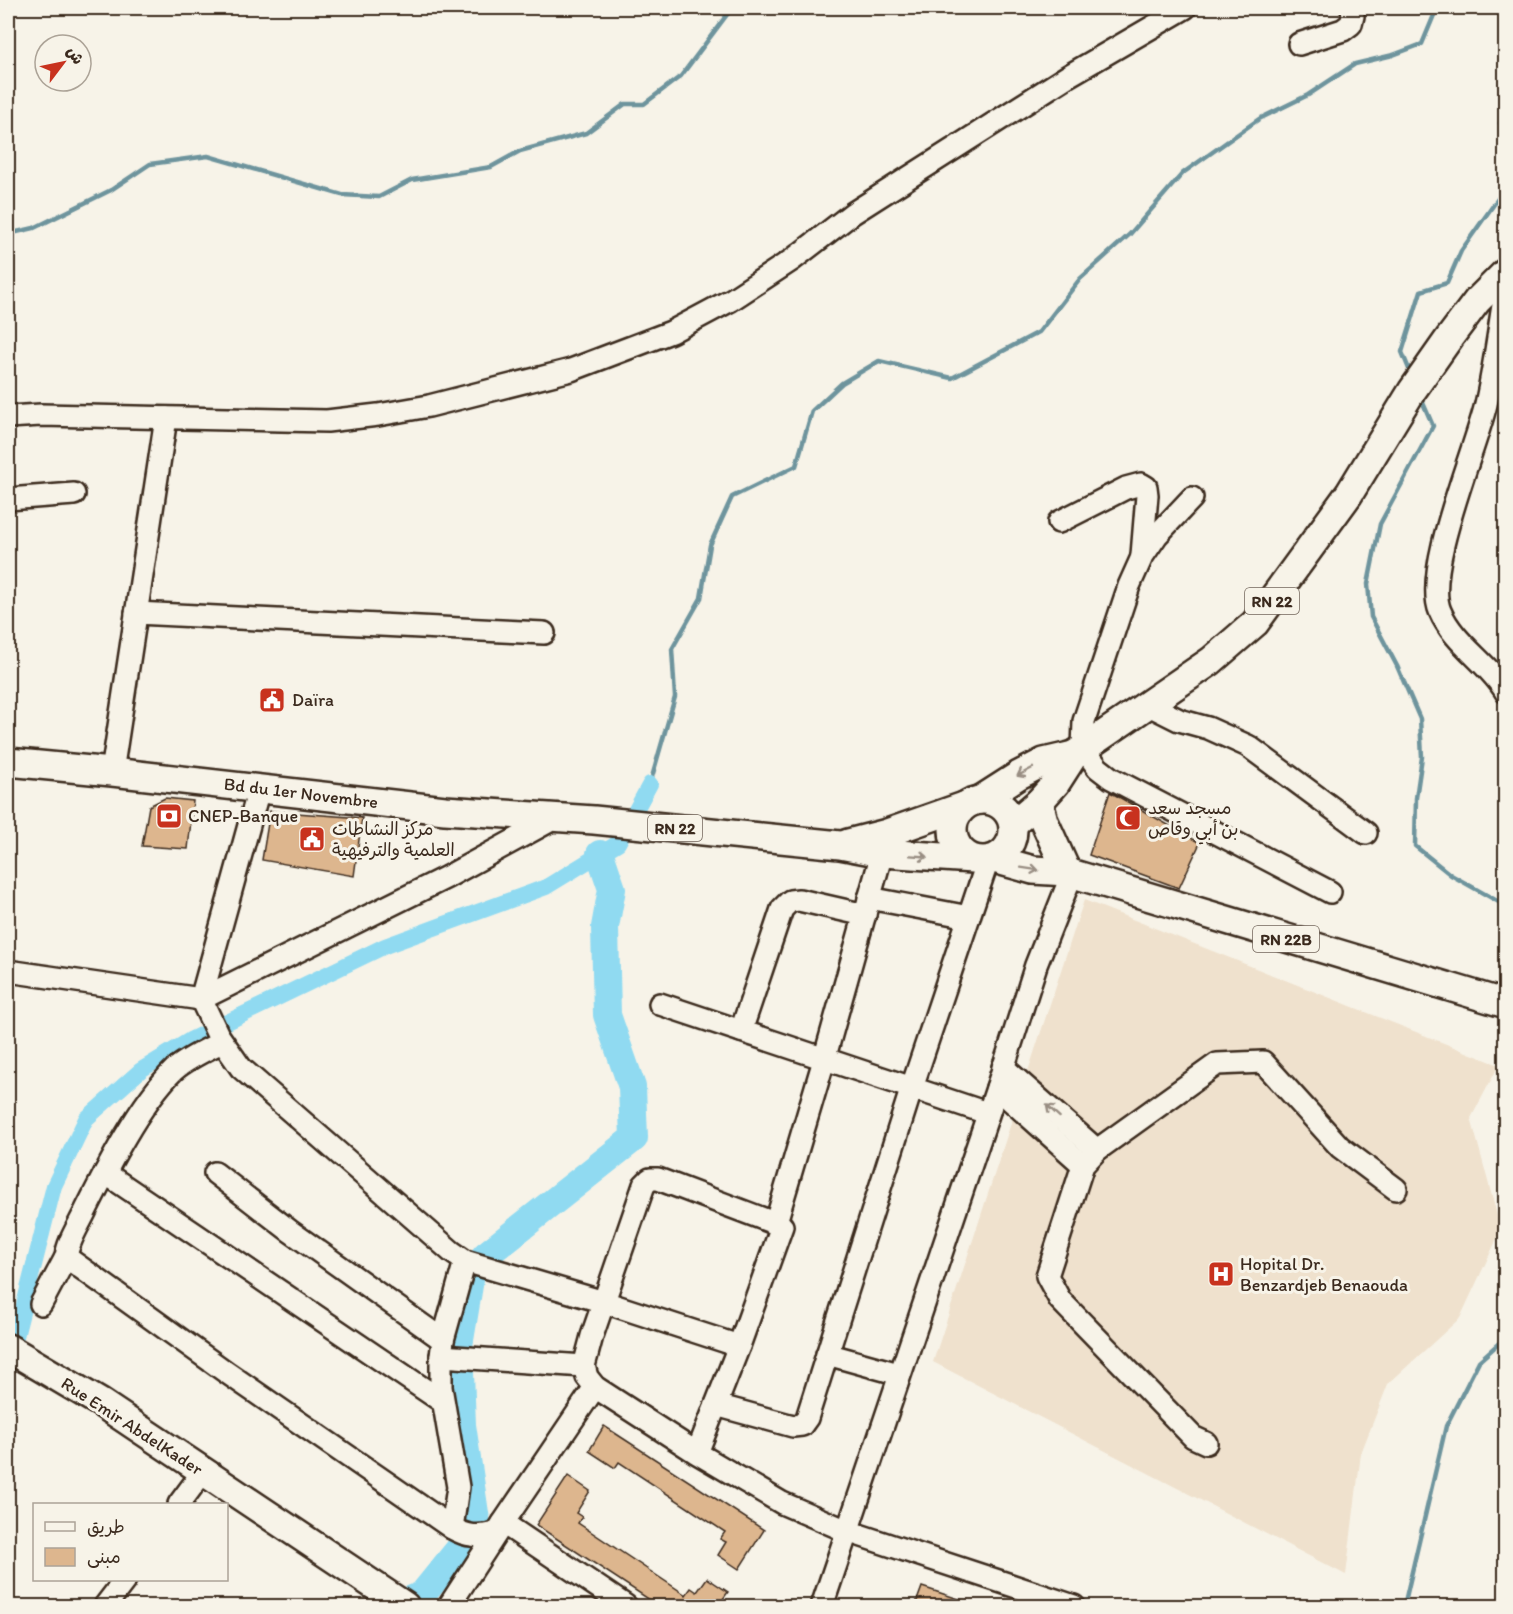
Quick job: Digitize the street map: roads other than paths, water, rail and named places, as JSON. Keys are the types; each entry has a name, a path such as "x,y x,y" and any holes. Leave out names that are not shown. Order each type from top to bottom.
{"main road":[{"name":"RN 22","path":"1013,825 1039,802 1079,752 1211,661 1255,623 1349,494 1412,391 1450,337 1477,301 1506,272"},
{"name":"RN 22","path":"840,845 887,833 972,803 1044,762 1079,752"},
{"name":"Bd du 1er Novembre","path":"8,762 445,810 594,820 840,845"},
{"path":"994,802 1004,808 1013,825 1013,836 1009,846 1002,854 985,859 958,848 952,830 954,821 972,803 994,802"},
{"path":"1039,802 1044,820 1069,873"},
{"path":"1013,825 1037,837 1048,846 1069,873"},
{"name":"RN 22","path":"840,845 882,852 985,859"},
{"name":"RN 22B","path":"985,859 1033,870 1069,873 1506,1004"},
{"name":"Rue Emir AbdelKader","path":"15,1352 101,1403 202,1473 405,1606"}],"street":[{"path":"8,417 41,415 327,422 378,416 429,406 571,370 671,332 731,300 792,260 853,213 1068,76 1185,8"},
{"path":"1299,44 1343,30 1351,24 1352,8"},
{"path":"1506,288 1486,405 1448,526 1437,575 1439,609 1453,633 1498,680 1506,692"},
{"path":"112,772 166,418"},
{"path":"1059,522 1125,488 1141,484 1146,487 1142,556 1094,686 1084,721 1079,752 1111,778 1330,892"},
{"path":"8,499 74,494"},
{"path":"1142,556 1192,498"},
{"path":"136,613 544,633"},
{"path":"1147,704 1179,720 1208,728 1248,746 1366,833"},
{"path":"212,1023 259,789"},
{"path":"40,1304 66,1257 72,1239 105,1173 133,1125 156,1092 212,1023 447,877 555,818"},
{"path":"776,1222 882,852"},
{"path":"716,1405 793,1426 802,1425 807,1418 912,1087 969,917 985,859"},
{"path":"822,1606 997,1088 1036,965 1069,873"},
{"path":"741,1031 782,909 790,901 867,906 969,917"},
{"path":"8,971 212,1023 241,1068 252,1079 452,1252 473,1263 739,1346"},
{"path":"660,1004 987,1113"},
{"path":"1206,1443 1193,1437 1060,1300 1047,1276 1090,1158 1217,1064 1263,1062 1340,1148 1396,1189"},
{"path":"1003,1067 1090,1158"},
{"path":"997,1088 1090,1158"},
{"path":"105,1173 444,1402"},
{"path":"215,1173 451,1353 584,1366"},
{"path":"697,1453 739,1346 782,1226 658,1179 650,1179 644,1185 592,1336 584,1366 595,1387 697,1453 782,1503 847,1531 1074,1606"},
{"path":"66,1257 236,1379 456,1530 468,1536 495,1530 626,1606"},
{"path":"456,1530 458,1487 441,1379 451,1353 473,1263"},
{"path":"827,1354 899,1374"},
{"path":"449,1606 495,1530 595,1387"},
{"path":"180,1503 202,1473"},
{"path":"107,1606 124,1581"}],"waterway":[{"path":"8,234 34,228 111,190 150,164 208,156 342,195 379,197 412,180 491,167 520,151 586,133 625,104 644,104 681,76 732,8"},
{"path":"650,784 675,697 672,649 701,598 710,545 732,497 796,466 812,411 842,383 879,361 952,378 1039,332 1080,279 1130,234 1183,173 1259,119 1308,95 1355,64 1393,55 1422,44 1437,8"},
{"path":"1506,116 1500,123 1506,131"},
{"path":"1411,374 1402,352 1421,291 1447,283 1461,251 1504,190 1506,182"},
{"path":"1420,396 1433,426 1380,524 1368,584 1371,617 1397,666 1420,719 1422,757 1416,798 1415,846 1451,875 1506,906"},
{"path":"8,1368 54,1186 86,1119 141,1070 190,1040 385,946 546,887 618,843 650,784"},
{"path":"396,1606 422,1595 477,1527 462,1425 459,1346 471,1273 486,1255 634,1138 632,1087 607,1015 605,927 612,889 600,854"},
{"path":"1404,1606 1446,1426 1479,1361 1506,1337"}],"place":[{"name":"Daïra","path":"272,700"},
{"name":"CNEP-Banque","path":"169,816"},
{"name":"مسجد سعد بن أبي وقاص","path":"1128,818"},
{"name":"مركز النشاطات العلمية والترفيهية","path":"312,839"},
{"name":"Hopital Dr. Benzardjeb Benaouda","path":"1221,1274"}]}
